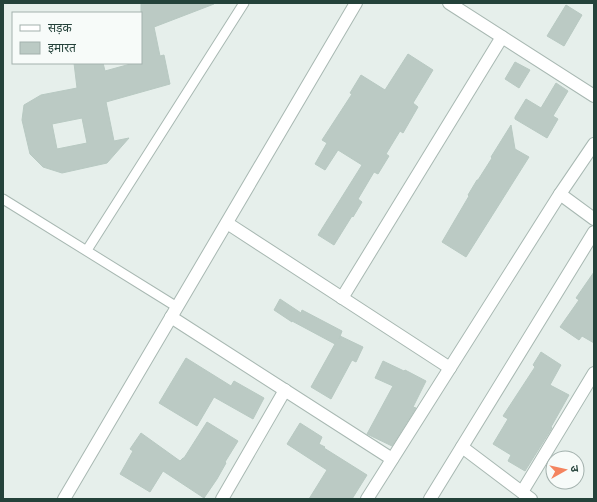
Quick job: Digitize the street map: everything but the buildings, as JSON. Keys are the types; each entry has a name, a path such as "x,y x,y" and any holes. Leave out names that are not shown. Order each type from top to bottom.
{"street":[{"path":"64,499 356,3"},
{"path":"449,3 594,96"},
{"path":"342,298 502,37"},
{"path":"367,499 560,194 594,144"},
{"path":"560,194 594,219"},
{"path":"227,223 450,368"},
{"path":"430,499 594,232"},
{"path":"174,312 285,390 392,459"},
{"path":"462,447 526,496 594,373"},
{"path":"222,499 285,390"}],"lane":[{"path":"87,250 244,3"},
{"path":"3,198 87,250 174,312"}]}
